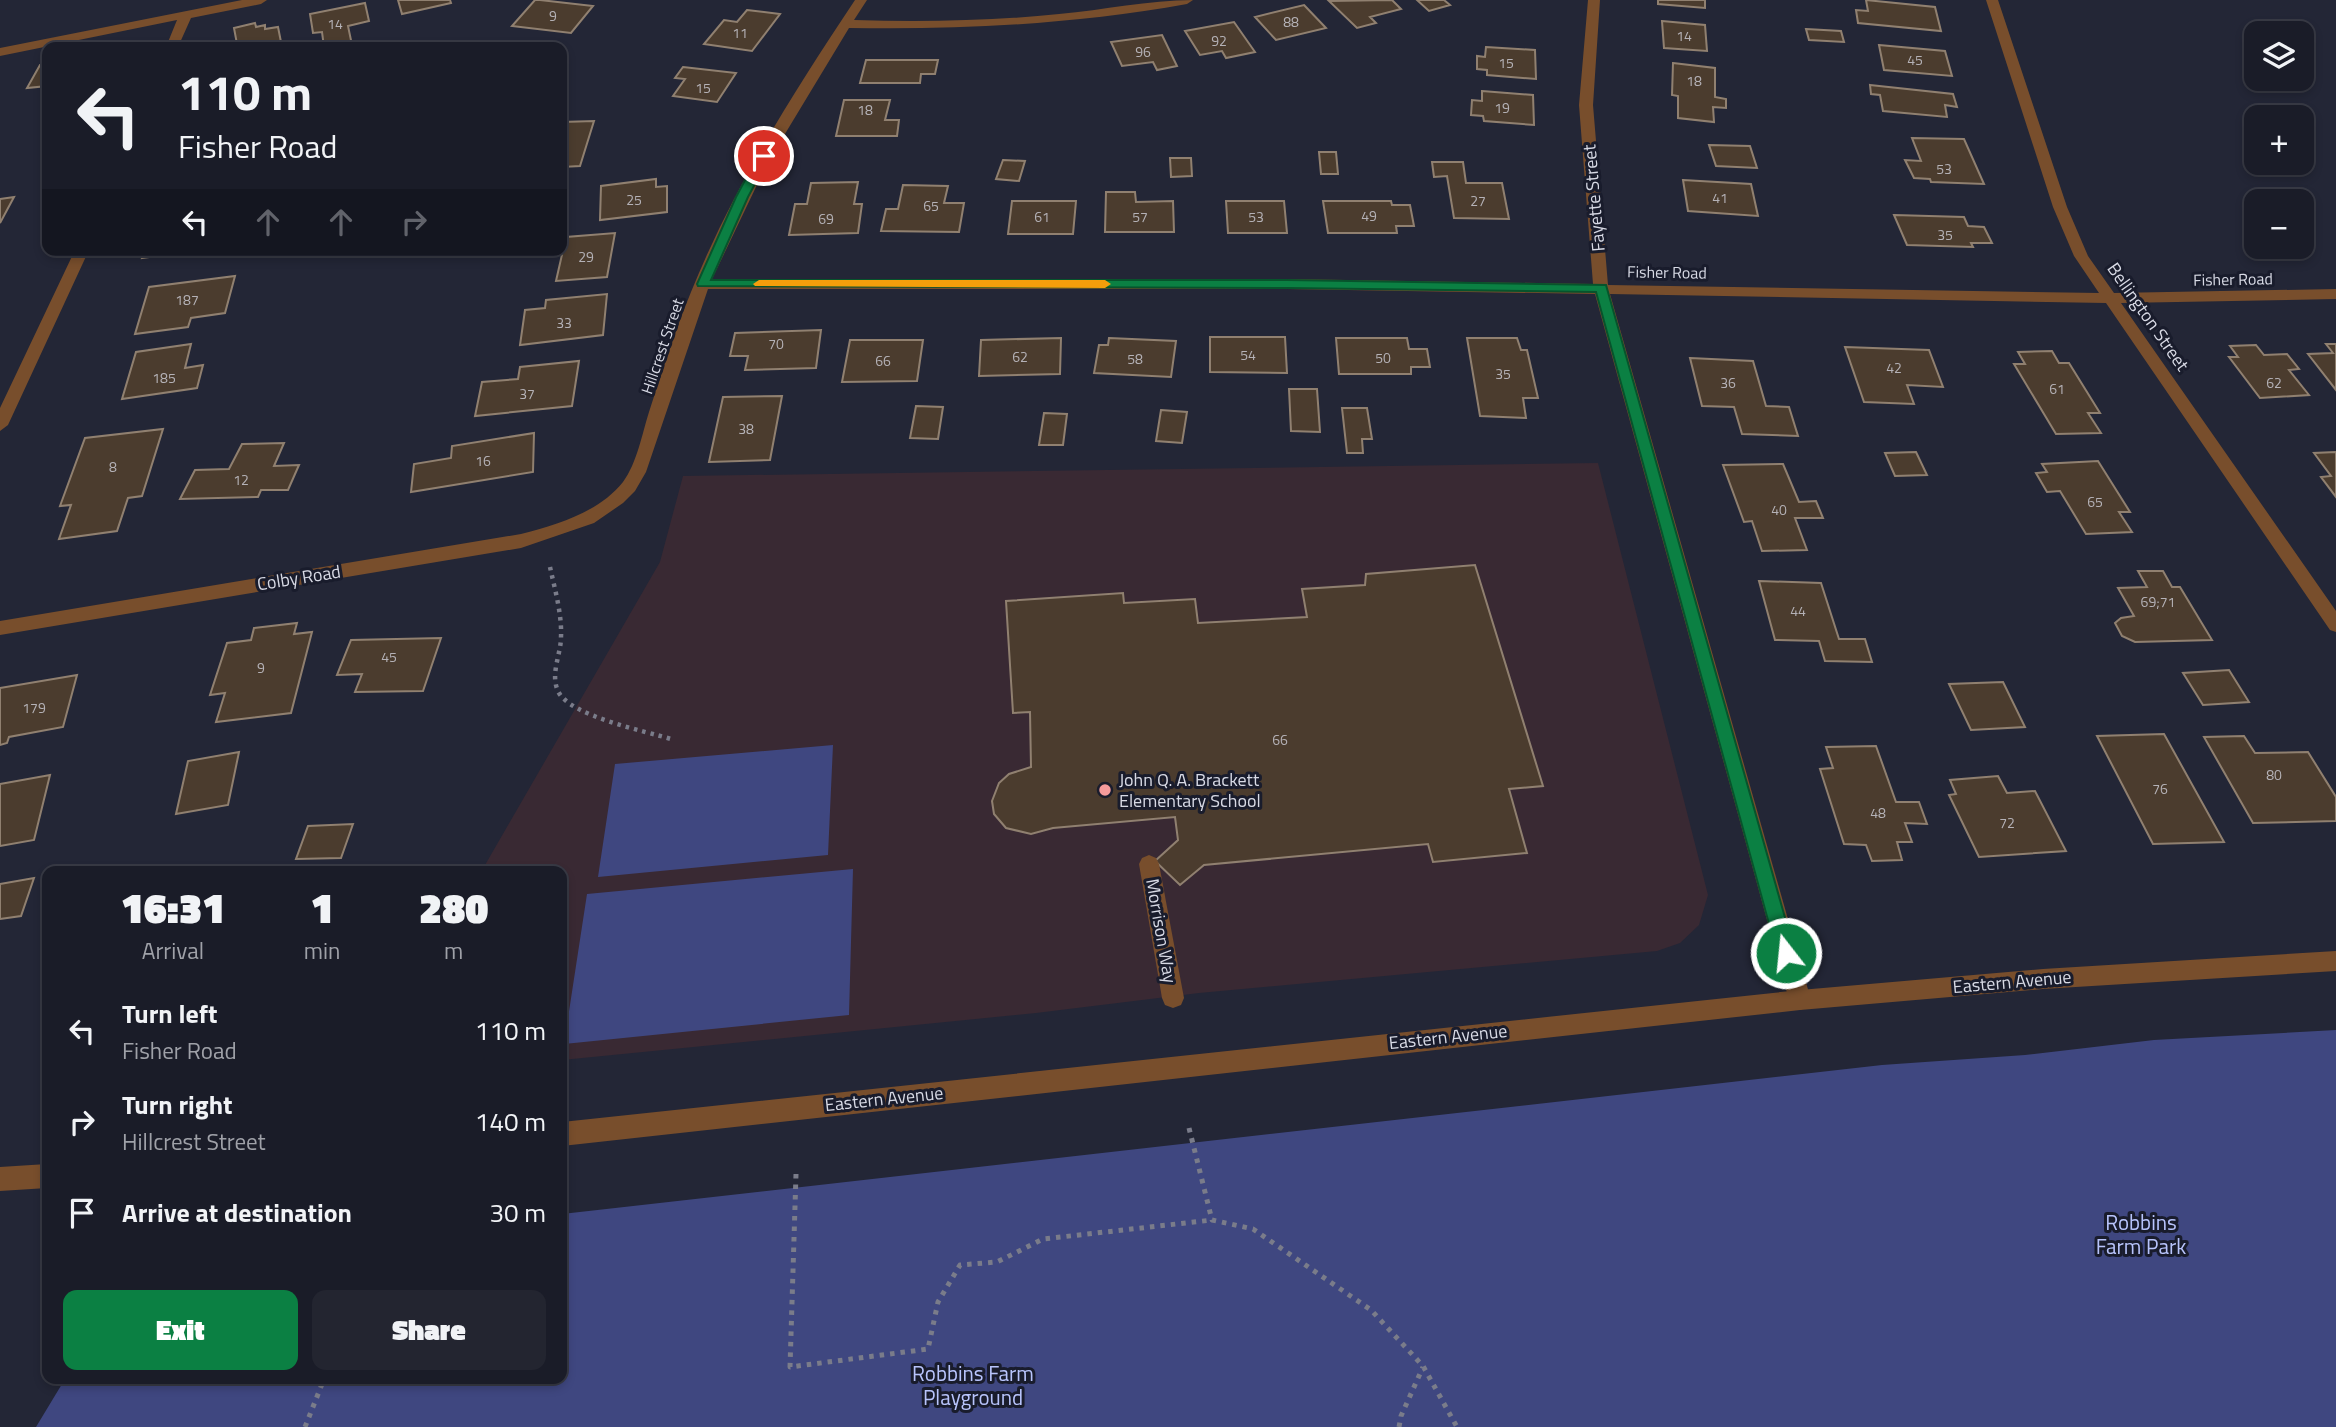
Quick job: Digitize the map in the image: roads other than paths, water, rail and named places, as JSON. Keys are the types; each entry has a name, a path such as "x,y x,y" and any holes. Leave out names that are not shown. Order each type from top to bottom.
{"street":[{"path":"50,42 261,0"},
{"name":"Hillcrest Street","path":"594,513 620,496 638,472 682,335 752,177 861,0"},
{"path":"845,24 928,25 1021,21 1106,13 1187,0"},
{"name":"Fayette Street","path":"1594,0 1586,105 1601,288 1800,1000"},
{"name":"Bellington Street","path":"1992,0 2060,208 2081,256 2336,625"},
{"path":"174,42 186,15"},
{"path":"0,52 42,44"},
{"path":"0,425 79,256"},
{"name":"Fisher Road","path":"703,284 1287,284 2111,298 2336,294"},
{"name":"Colby Road","path":"0,628 542,536 594,513"},
{"name":"Morrison Way","path":"1149,864 1173,998"},
{"name":"Eastern Avenue","path":"567,1133 1800,1000 2043,979 2336,961"},
{"path":"0,1180 42,1176"}],"place":[{"name":"John Q. A. Brackett Elementary School","path":"1105,790"}],"park label":[{"name":"Robbins Farm Park","path":"2141,1235"},
{"name":"Robbins Farm Playground","path":"973,1386"}]}
